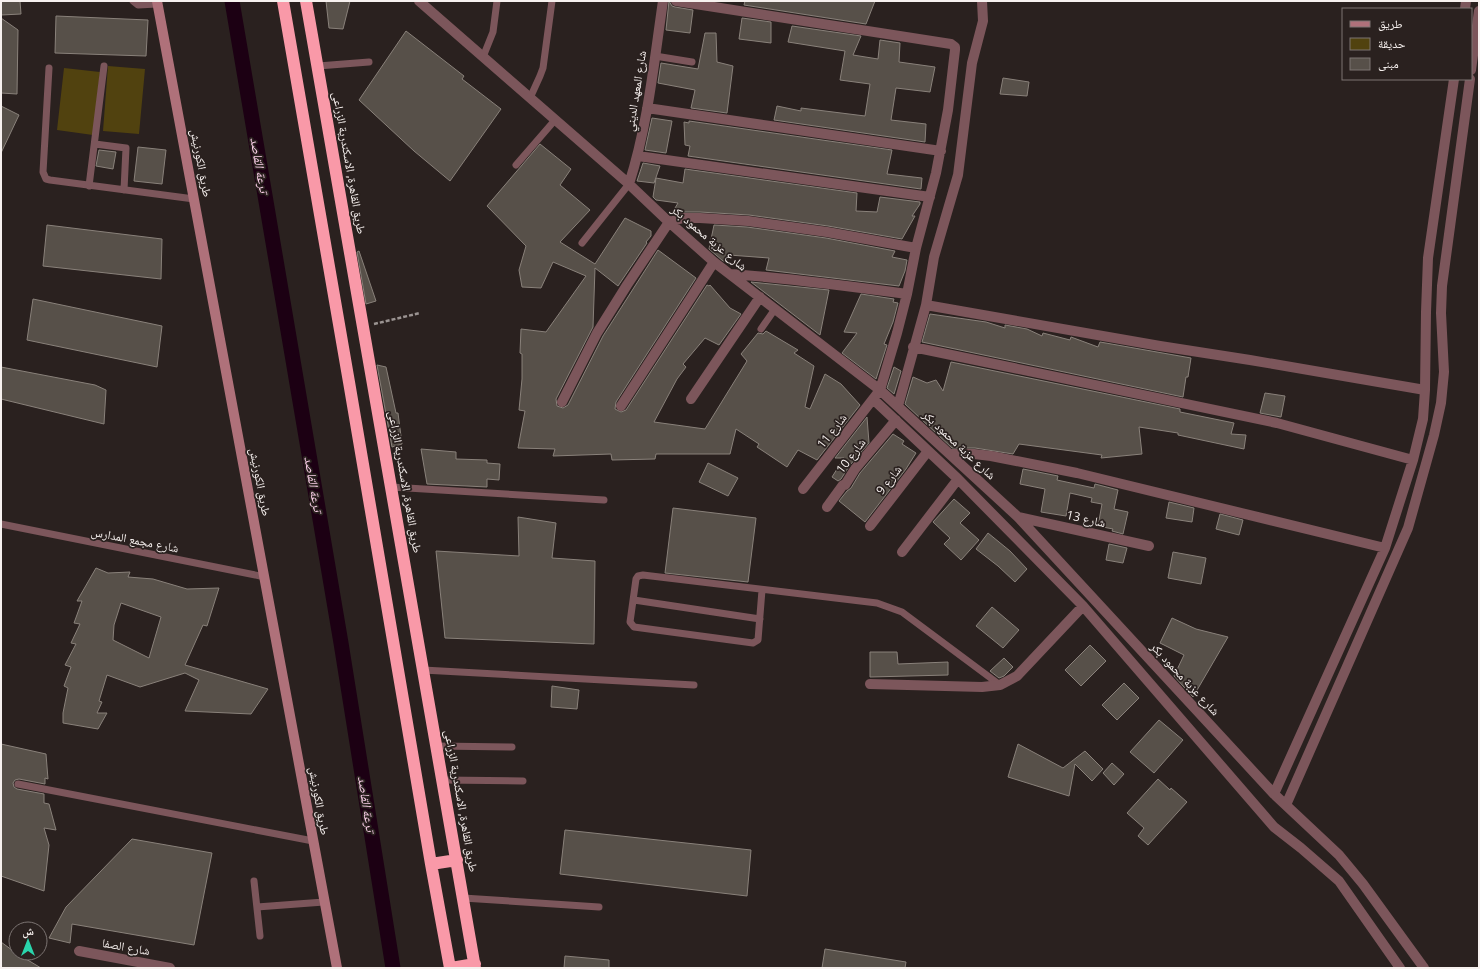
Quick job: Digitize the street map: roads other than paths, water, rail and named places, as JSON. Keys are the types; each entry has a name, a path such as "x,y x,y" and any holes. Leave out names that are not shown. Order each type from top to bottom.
{"highway":[{"path":"282,1 450,968 475,966"},
{"name":"طريق القاهرة, الاسكندرية الزراعى","path":"306,1 475,966"},
{"path":"431,864 457,860"}],"street":[{"name":"شارع عزبة محمود بكر","path":"419,1 629,184 714,262 880,390 1018,517 1274,794 1339,855 1364,884 1424,968"},
{"name":"شارع المعهد الديني","path":"629,184 638,156 647,108 663,1"},
{"path":"676,1 951,44 955,47 948,110 941,151 916,248 907,294 880,390"},
{"path":"898,406 913,347 926,306 934,257 958,174 972,63 983,21 982,1"},
{"name":"طريق الكورنيش","path":"157,2 337,968"},
{"path":"1472,63 1479,11"},
{"path":"1274,794 1385,548 1413,460 1423,419 1428,258 1454,80"},
{"path":"1286,805 1408,528 1434,435 1441,403 1444,372 1441,313 1442,286 1470,80"},
{"path":"647,108 941,151"},
{"path":"638,156 930,197"},
{"path":"562,402 597,333 669,222 683,218 748,221 827,232 916,248"},
{"path":"620,406 714,262"},
{"path":"730,274 817,282 907,294"},
{"path":"691,399 760,297"},
{"path":"926,306 1425,390"},
{"path":"913,347 1277,423 1413,460"},
{"name":"شارع 11","path":"804,488 880,390"},
{"name":"شارع عزبة محمود بكر","path":"873,399 958,479 1083,606 1274,827 1339,881 1400,968"},
{"name":"شارع 10","path":"827,507 845,485 855,469 896,420"},
{"name":"شارع 9","path":"870,526 928,451"},
{"path":"950,454 991,456 1077,473 1385,548"},
{"path":"902,552 958,479"},
{"name":"شارع 13","path":"1018,517 1149,546"},
{"path":"870,684 982,687 1000,685 1017,676 1083,606"},
{"name":"شارع الصفا","path":"79,952 170,968"}],"lane":[{"path":"134,1 138,5 157,2"},
{"path":"483,57 493,32 497,1"},
{"path":"530,98 543,68 552,1"},
{"path":"655,56 692,62"},
{"path":"318,66 369,62"},
{"path":"89,186 104,66"},
{"path":"49,68 43,172 46,179 194,199"},
{"path":"516,165 555,120"},
{"path":"95,144 126,148 124,190"},
{"path":"582,242 629,184"},
{"path":"761,328 775,309"},
{"path":"391,487 604,500"},
{"name":"شارع مجمع المدارس","path":"1,524 265,577"},
{"path":"762,590 758,640 753,643 634,627 630,622 636,579 638,576 643,574 762,590 877,603 902,612 1000,685"},
{"path":"634,600 760,618"},
{"path":"423,670 694,685"},
{"path":"437,746 512,747"},
{"path":"443,780 523,781"},
{"path":"18,784 313,842"},
{"path":"254,881 260,936"},
{"path":"463,898 599,907"},
{"path":"257,906 324,902"}],"waterway":[{"name":"ترعة القاصد","path":"232,1 341,643 393,968"}]}
